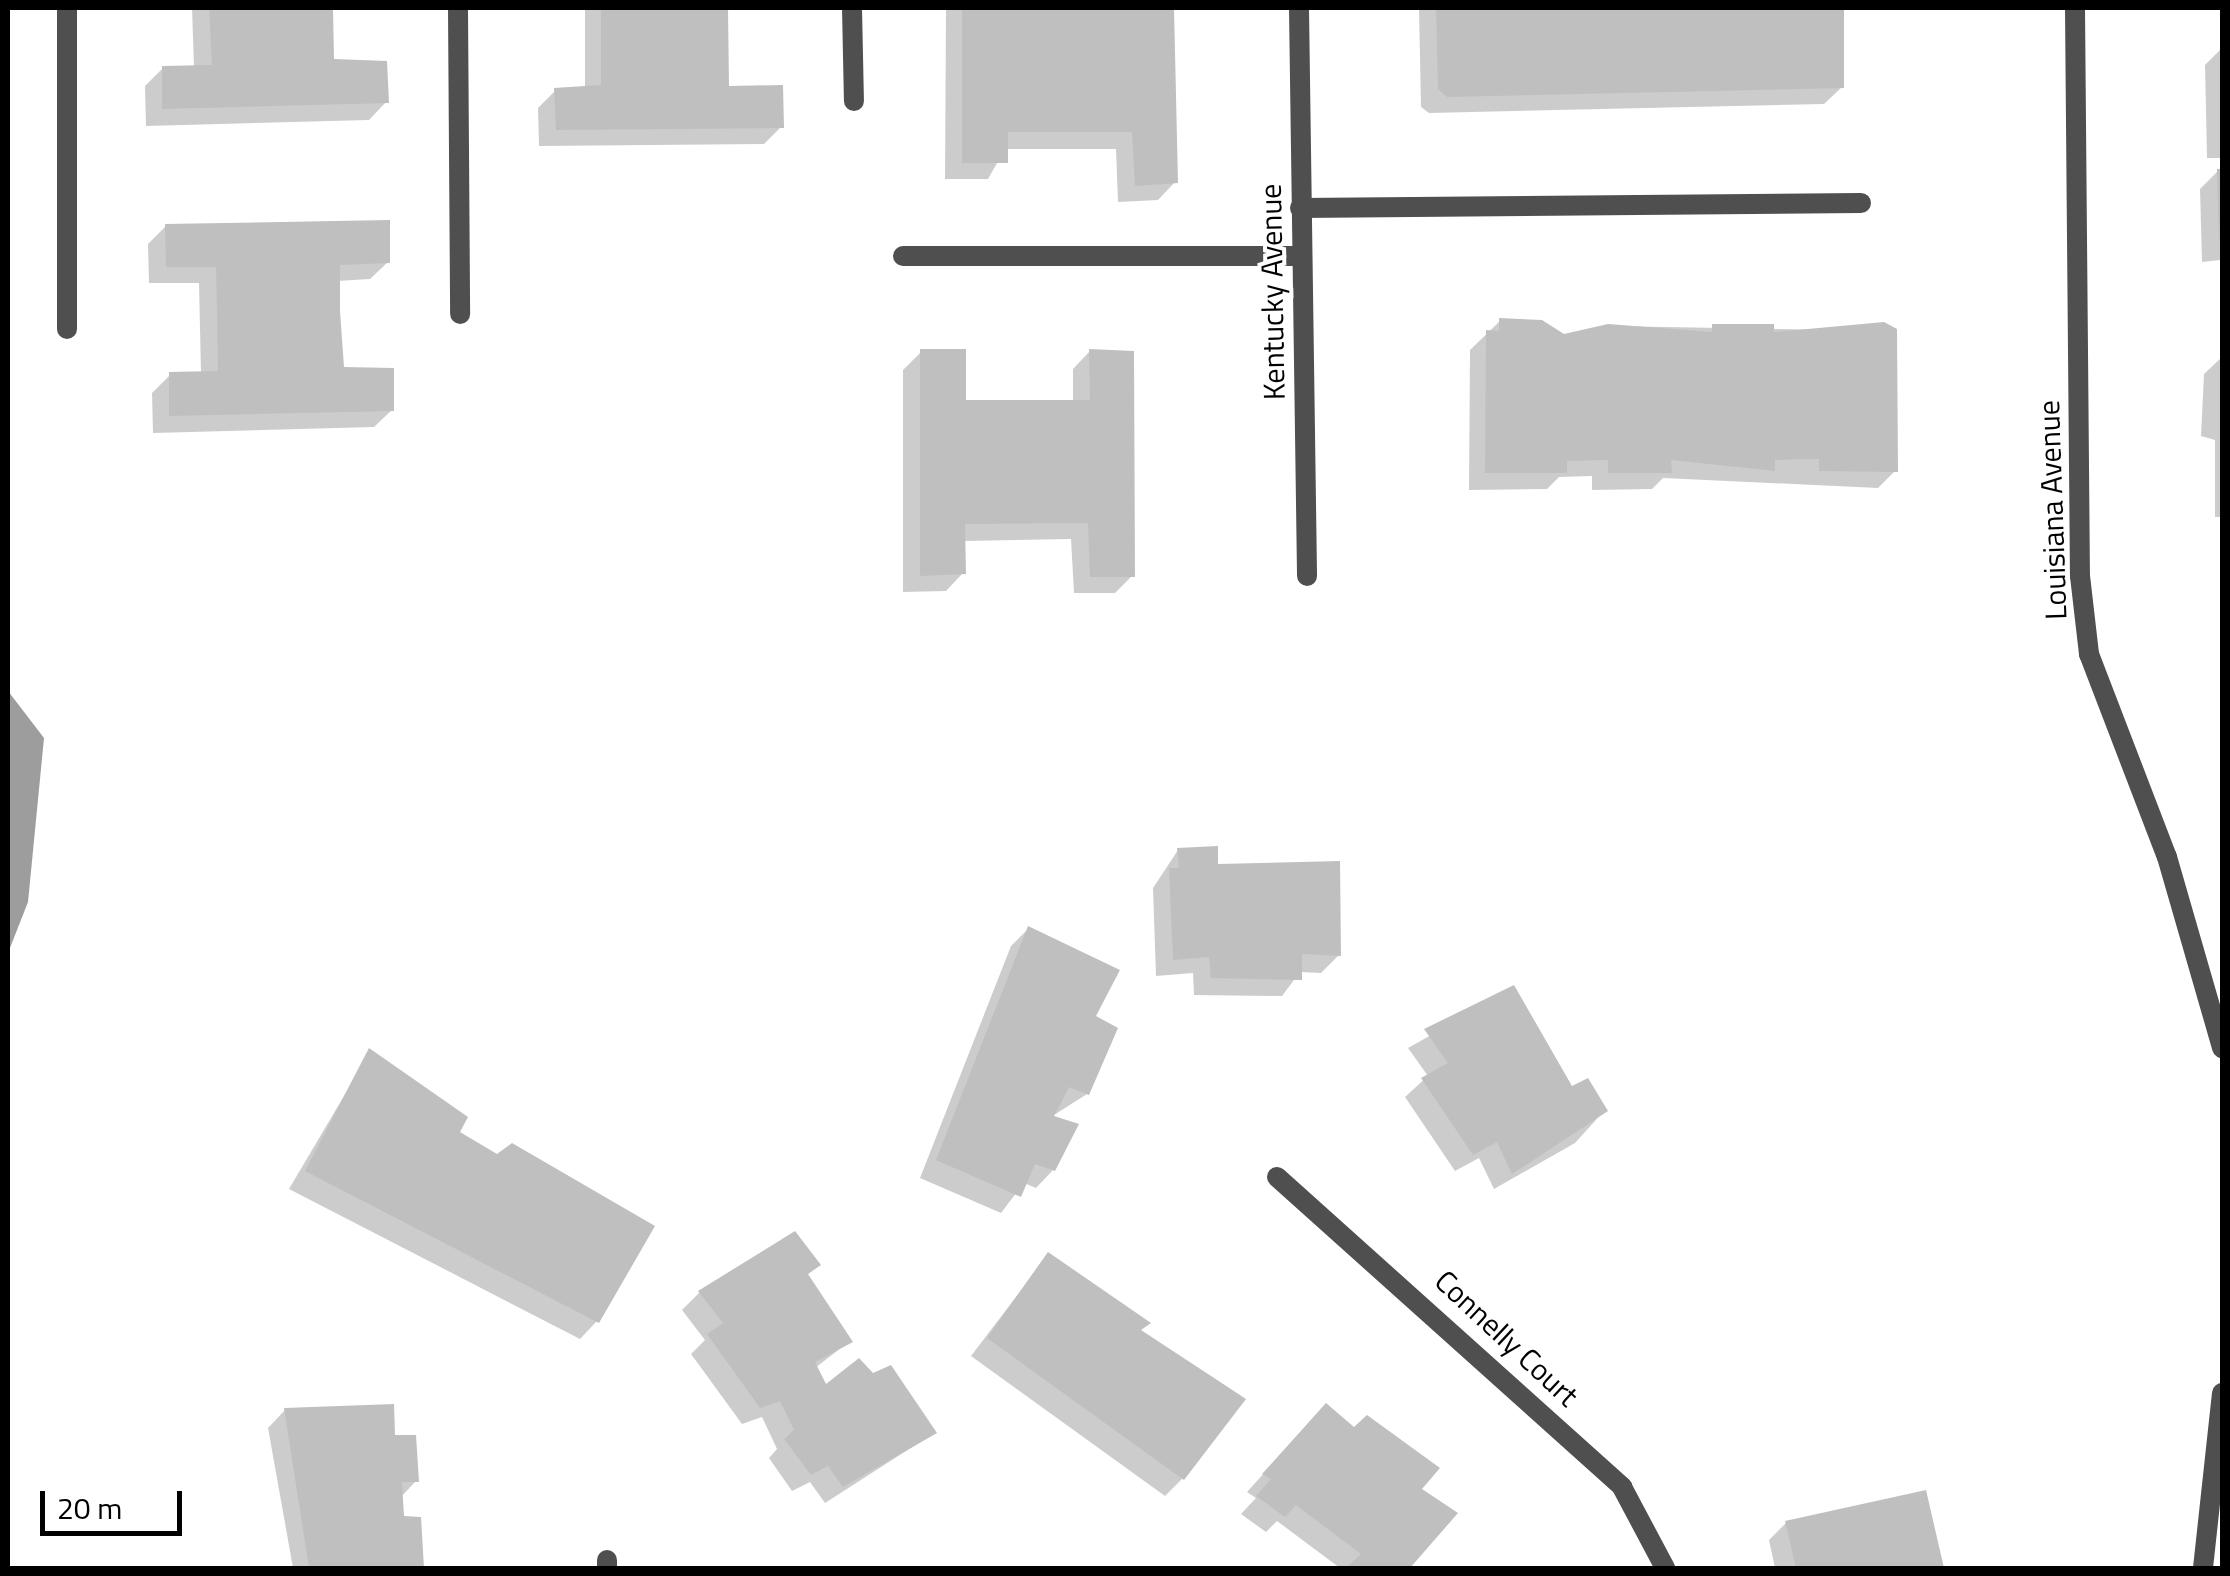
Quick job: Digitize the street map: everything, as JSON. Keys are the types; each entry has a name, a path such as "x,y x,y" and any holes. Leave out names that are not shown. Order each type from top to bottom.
{"street":[{"path":"67,8 67,329"},
{"path":"458,8 460,314"},
{"path":"852,8 854,101"},
{"name":"Kentucky Avenue","path":"1298,8 1308,576"},
{"name":"Louisiana Avenue","path":"2075,8 2080,576 2089,654 2167,858 2222,1048"},
{"path":"1300,208 1861,203"},
{"path":"903,256 1302,256"},
{"name":"Connelly Court","path":"1277,1177 1622,1487 1665,1568"},
{"path":"2202,1568 2222,1392"}],"shaded area":[{"path":"8,691 44,738 28,902 8,953"}],"building":[{"path":"209,8 333,8 334,59 387,61 389,103 162,109 162,66 212,65"},
{"path":"601,8 728,8 729,86 783,85 784,128 556,130 554,88 601,85"},
{"path":"962,8 1174,8 1178,183 1135,186 1132,132 1008,132 1008,163 962,163"},
{"path":"1436,8 1844,8 1844,88 1447,97 1438,89"},
{"path":"2217,169 2222,169 2219,245"},
{"path":"390,220 390,263 340,265 340,311 344,367 394,368 394,411 169,416 169,372 218,371 217,310 216,267 166,267 165,224"},
{"path":"1499,318 1542,320 1564,334 1608,324 1712,332 1712,324 1774,324 1774,332 1884,322 1897,329 1898,472 1819,471 1819,459 1800,459 1775,460 1775,471 1671,460 1672,473 1608,473 1608,460 1567,461 1567,473 1485,473 1486,330 1499,331"},
{"path":"920,349 966,349 966,400 1090,400 1089,349 1134,351 1135,577 1090,577 1088,523 965,524 966,574 920,576"},
{"path":"1218,846 1218,864 1340,861 1341,956 1302,954 1302,980 1211,978 1209,957 1173,960 1169,868 1179,868 1177,848"},
{"path":"1028,926 1120,970 1096,1016 1118,1028 1089,1095 1069,1087 1054,1116 1079,1124 1055,1171 1035,1164 1021,1197 936,1160"},
{"path":"1514,985 1572,1086 1588,1078 1608,1111 1512,1174 1497,1142 1473,1155 1421,1078 1448,1063 1424,1029"},
{"path":"369,1048 468,1117 460,1132 497,1154 512,1143 655,1226 599,1323 305,1171"},
{"path":"795,1231 821,1265 808,1274 853,1342 815,1362 826,1384 859,1358 873,1373 891,1365 937,1433 843,1487 828,1466 811,1475 784,1439 794,1430 780,1401 760,1408 707,1334 723,1323 698,1291"},
{"path":"1048,1252 1151,1323 1141,1330 1246,1399 1184,1480 987,1338"},
{"path":"1326,1403 1354,1427 1367,1415 1440,1468 1422,1489 1458,1513 1410,1568 1346,1568 1361,1554 1296,1505 1285,1517 1256,1496 1271,1479 1262,1474"},
{"path":"394,1404 395,1435 416,1435 419,1482 402,1482 404,1516 421,1517 424,1568 309,1568 284,1408"},
{"path":"1926,1490 1944,1568 1796,1568 1785,1521"}]}
